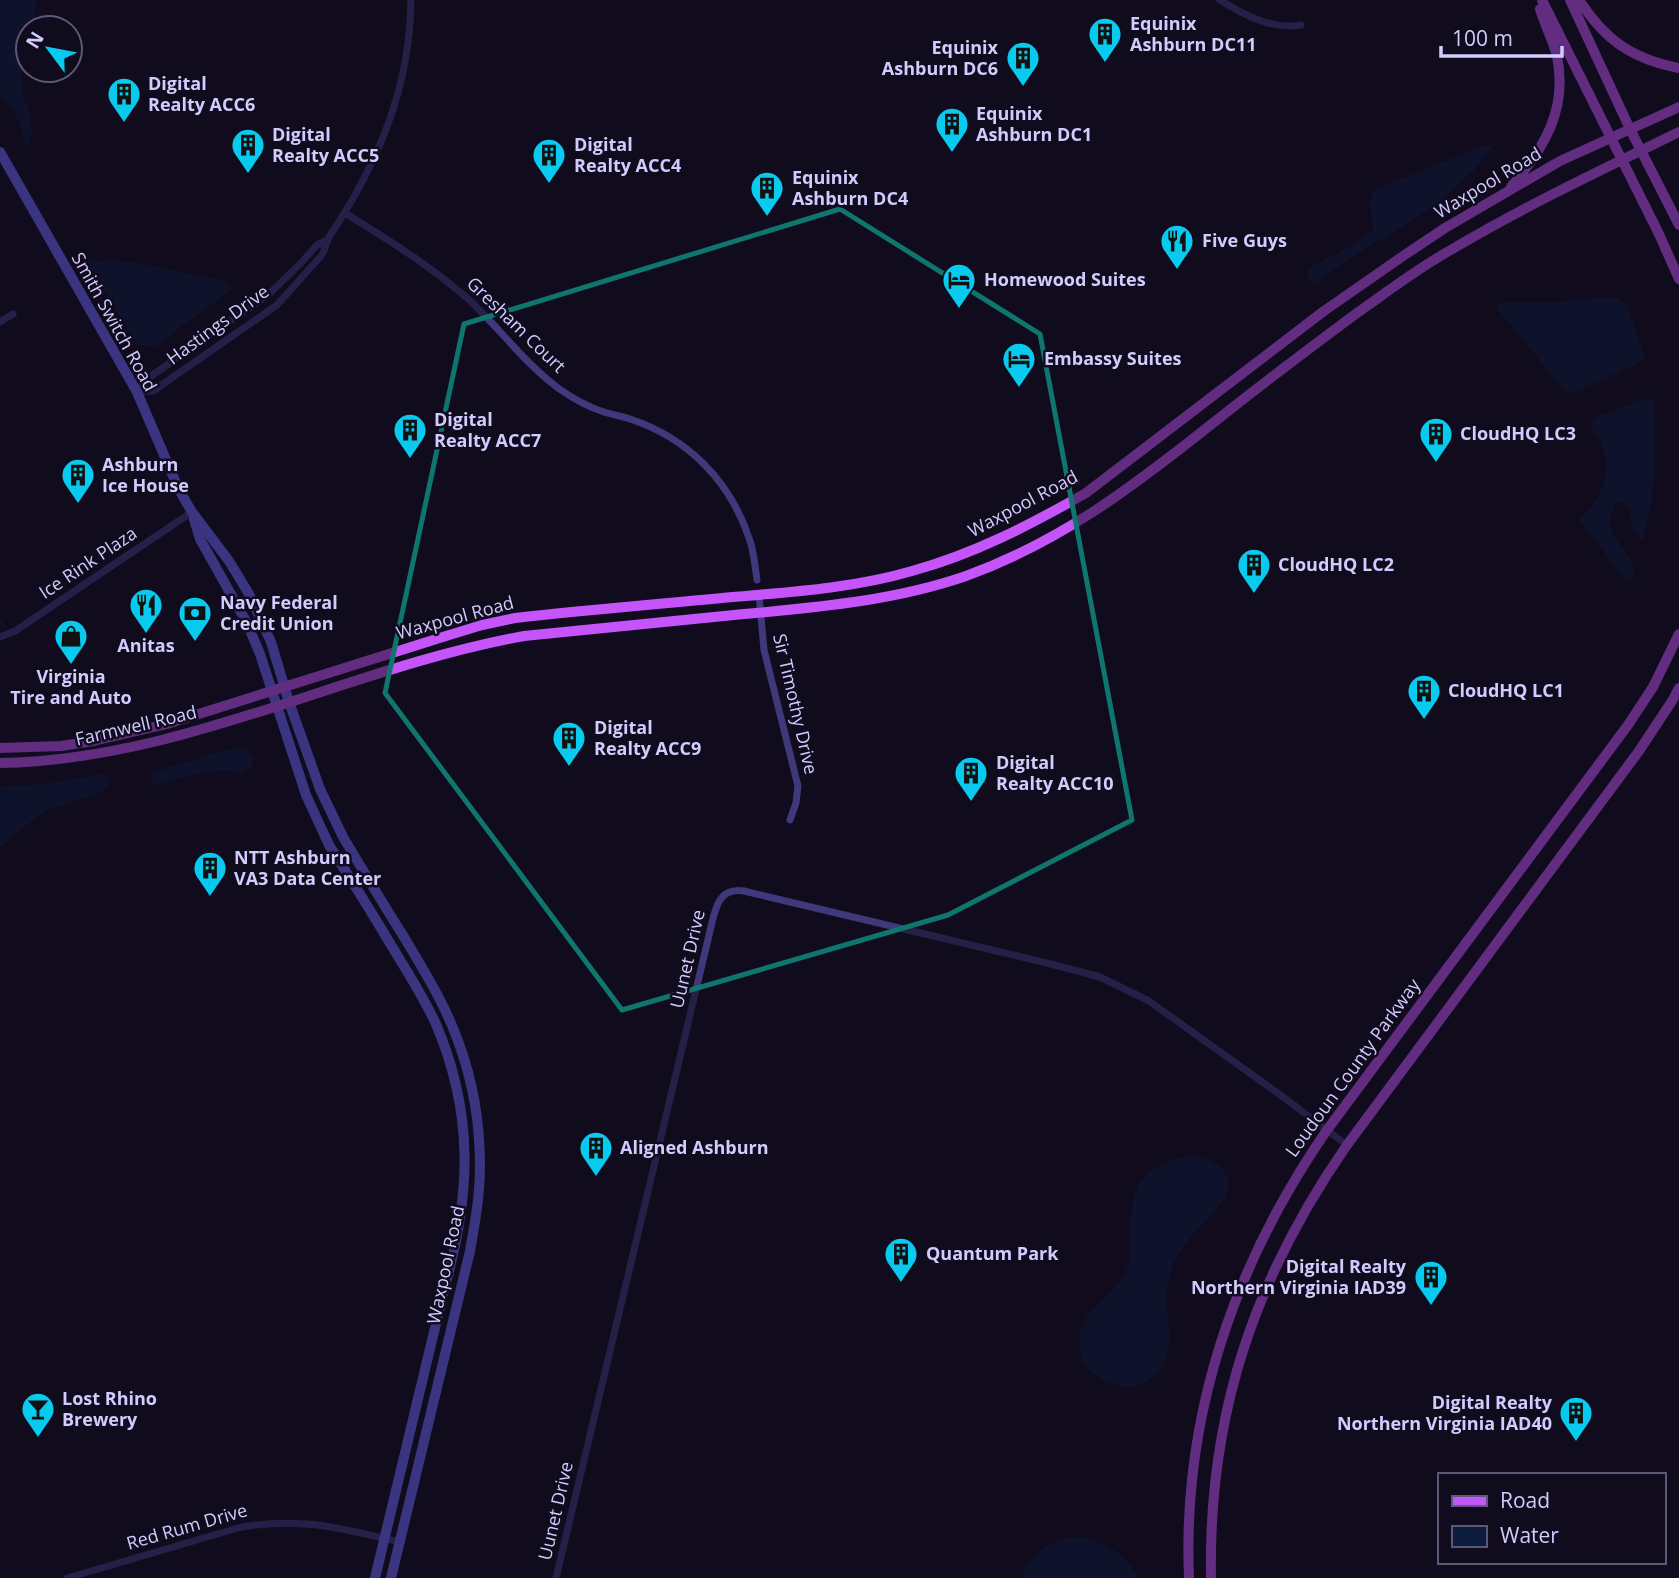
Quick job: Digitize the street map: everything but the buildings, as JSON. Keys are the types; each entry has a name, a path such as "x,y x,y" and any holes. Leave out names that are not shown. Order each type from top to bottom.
{"main road":[{"path":"1540,0 1679,279"},
{"path":"1504,195 1541,148 1556,109 1559,84 1557,56 1540,0"},
{"path":"1570,0 1630,129 1679,225"},
{"path":"1579,0 1592,21 1636,56 1679,68"},
{"name":"Waxpool Road","path":"279,688 482,625 515,618 759,595 855,583 913,571 981,548 1086,493 1324,311 1445,228 1560,161 1679,107"},
{"name":"Waxpool Road","path":"277,706 491,642 524,636 865,601 926,589 979,571 1055,536 1117,497 1318,342 1445,253 1518,212 1679,132"},
{"name":"Smith Switch Road","path":"0,152 137,392 179,490 249,594 271,642 279,688"},
{"name":"Smith Switch Road","path":"192,512 200,539 247,623 279,688"},
{"name":"Loudoun County Parkway","path":"1189,1578 1190,1509 1200,1427 1217,1356 1240,1287 1255,1253 1289,1189 1327,1130 1619,737 1653,687 1679,634"},
{"name":"Waxpool Road","path":"279,688 289,702 331,815 449,1017 466,1065 477,1115 479,1192 470,1251 391,1578"},
{"name":"Waxpool Road","path":"279,688 277,706 317,821 413,981 435,1023 452,1070 462,1117 465,1181 456,1248 375,1578"},
{"name":"Farmwell Road","path":"0,748 61,746 93,741 167,724 279,688"},
{"path":"1211,1578 1211,1537 1217,1462 1228,1406 1260,1302 1290,1236 1347,1145 1639,751 1679,688"},
{"name":"Farmwell Road","path":"0,763 99,755 181,736 277,706"}],"street":[{"name":"Hastings Drive","path":"137,392 153,391 276,305 325,251 327,240 376,156 398,94 409,47 411,0"},
{"path":"1220,0 1244,14 1270,23 1286,27 1301,25"},
{"name":"Gresham Court","path":"345,213 413,256 457,290 556,387 593,408 654,429 693,453 727,491 740,514 750,539 757,580"},
{"name":"Hastings Drive","path":"137,392 147,379 268,295 317,245 327,240"},
{"path":"0,322 13,314"},
{"name":"Ice Rink Plaza","path":"0,637 15,631 192,512"},
{"name":"Sir Timothy Drive","path":"759,595 764,650 798,786 790,820"},
{"name":"Uunet Drive","path":"556,1578 710,931 717,904 725,894 744,891 1100,977 1149,1001 1347,1145"},
{"name":"Red Rum Drive","path":"67,1578 256,1524 317,1524 399,1542"}],"highlighted area":[{"path":"840,209 1040,334 1132,820 948,915 622,1010 385,693 464,324"}],"water":[{"path":"0,0 37,0 34,14 14,14 14,84 22,84 32,130 25,145 16,115 0,94"},
{"path":"1494,145 1474,170 1440,202 1373,243 1319,282 1313,284 1308,280 1309,268 1373,231 1370,204 1375,189 1481,147"},
{"path":"81,256 96,262 110,260 143,264 224,281 233,286 167,340 154,346 144,346 131,337 93,271"},
{"path":"1611,297 1620,299 1627,307 1644,354 1643,359 1570,394 1562,388 1498,309 1500,303 1505,302 1547,303"},
{"path":"1648,398 1653,401 1654,408 1655,459 1650,509 1642,542 1632,525 1628,505 1618,501 1615,504 1610,525 1632,563 1634,571 1631,580 1624,578 1579,519 1596,501 1605,477 1605,453 1591,426 1594,418"},
{"path":"234,748 245,749 253,756 252,766 242,772 222,770 190,775 158,785 151,781 152,774 164,769"},
{"path":"103,774 108,780 107,787 102,792 49,809 0,847 0,787 46,784"},
{"path":"1191,1156 1220,1167 1228,1179 1226,1195 1175,1260 1169,1278 1169,1344 1164,1362 1151,1378 1140,1385 1126,1387 1111,1383 1097,1376 1083,1361 1079,1345 1083,1325 1091,1312 1117,1284 1128,1266 1131,1213 1138,1188 1144,1178 1162,1164"},
{"path":"1073,1537 1112,1548 1133,1569 1138,1578 1022,1578 1030,1562 1041,1550"}],"waterway":[{"path":"0,621 3,625"}],"place":[{"name":"Equinix Ashburn DC11","path":"1105,64"},
{"name":"Equinix Ashburn DC6","path":"1023,88"},
{"name":"Digital Realty ACC6","path":"124,124"},
{"name":"Equinix Ashburn DC1","path":"952,154"},
{"name":"Digital Realty ACC5","path":"248,175"},
{"name":"Digital Realty ACC4","path":"549,185"},
{"name":"Equinix Ashburn DC4","path":"767,218"},
{"name":"Five Guys","path":"1177,271"},
{"name":"Homewood Suites","path":"959,310"},
{"name":"Embassy Suites","path":"1019,389"},
{"name":"Digital Realty ACC7","path":"410,460"},
{"name":"CloudHQ LC3","path":"1436,464"},
{"name":"Ashburn Ice House","path":"78,505"},
{"name":"CloudHQ LC2","path":"1254,595"},
{"name":"Anitas","path":"146,635"},
{"name":"Navy Federal Credit Union","path":"195,643"},
{"name":"Virginia Tire and Auto","path":"71,666"},
{"name":"CloudHQ LC1","path":"1424,721"},
{"name":"Digital Realty ACC9","path":"569,768"},
{"name":"Digital Realty ACC10","path":"971,803"},
{"name":"NTT Ashburn VA3 Data Center","path":"210,898"},
{"name":"Aligned Ashburn","path":"596,1178"},
{"name":"Quantum Park","path":"901,1284"},
{"name":"Digital Realty Northern Virginia IAD39","path":"1431,1307"},
{"name":"Lost Rhino Brewery","path":"38,1439"},
{"name":"Digital Realty Northern Virginia IAD40","path":"1576,1443"}]}
